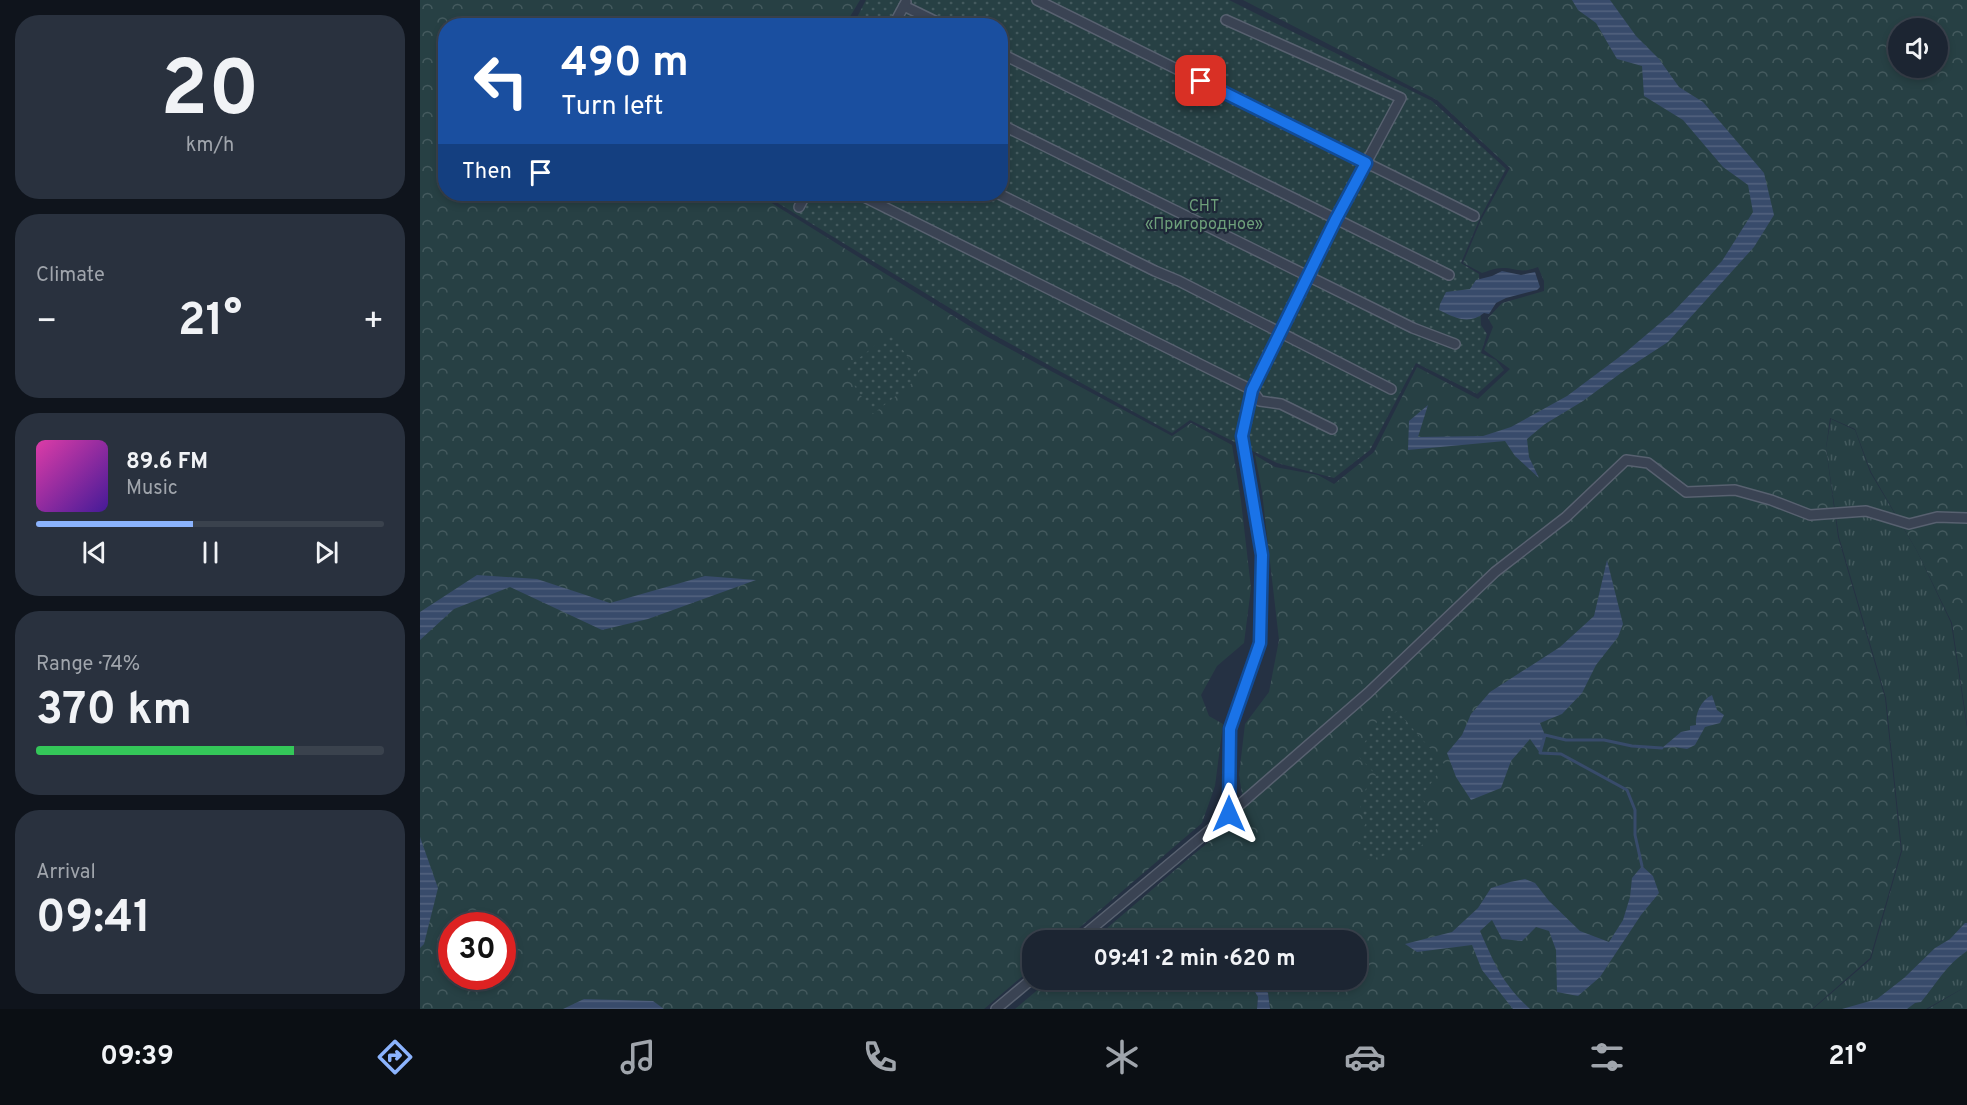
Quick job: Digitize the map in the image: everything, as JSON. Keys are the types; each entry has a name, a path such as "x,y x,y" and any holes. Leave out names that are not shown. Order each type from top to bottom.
{"street":[{"path":"1037,0 1474,216"},
{"path":"898,18 906,3 931,18"},
{"path":"1226,20 1401,98 1336,219 1252,390 1242,436 1262,555 1260,643 1230,729 1229,814"},
{"path":"1008,57 1449,275"},
{"path":"1008,127 1413,328 1455,344"},
{"path":"1008,198 1391,389"},
{"path":"799,207 802,201"},
{"path":"872,201 1252,390 1260,401 1281,404 1332,429"},
{"path":"1090,930 1229,814 1368,693 1495,572 1566,517 1626,460 1648,463 1686,492 1735,490 1771,500 1810,515 1866,511 1910,524 1937,517 1967,518"},
{"path":"996,1009 1022,987"}],"green space":[{"path":"420,0 860,0 849,18 438,18 438,201 768,201 984,335 1172,436 1191,423 1232,445 1251,588 1244,643 1217,666 1201,695 1209,716 1223,724 1215,786 1202,823 1077,930 1022,930 1022,977 984,1009 420,1009"},
{"name":"СНТ «Пригородное»","path":"866,0 1229,0 1432,101 1506,169 1480,218 1461,263 1479,274 1481,325 1487,334 1481,353 1496,360 1504,370 1477,394 1416,363 1370,450 1334,478 1277,463 1190,420 1172,433 989,332 774,201 1008,201 1008,18 857,18"},
{"path":"1243,0 1967,0 1967,724 1952,623 1917,551 1871,472 1855,429 1830,418 1826,448 1838,537 1885,698 1901,851 1870,958 1812,1009 1270,1009 1266,990 1367,990 1367,930 1105,930 1233,822 1243,800 1239,775 1245,724 1269,692 1279,640 1262,492 1255,455 1275,467 1318,475 1334,484 1374,452 1417,367 1478,399 1510,369 1484,350 1493,327 1488,318 1502,303 1544,291 1544,281 1538,267 1523,270 1499,268 1482,273 1463,263 1481,220 1510,168 1437,100"},
{"path":"891,333 921,376 873,414 844,370"},
{"path":"1831,419 1855,430 1870,472 1917,551 1951,623 1967,728 1967,986 1926,1009 1813,1009 1871,959 1902,851 1886,698 1839,537 1826,448"},
{"path":"1397,711 1445,765 1421,796 1440,825 1413,855 1406,850 1367,860 1357,840 1366,823 1358,800 1376,775 1357,755 1377,722"},
{"path":"1967,986 1967,1009 1928,1009"},
{"path":"1037,990 1254,990 1258,997 1257,1009 1015,1009"}],"water":[{"path":"1572,0 1610,0 1636,36 1659,59 1679,87 1703,102 1764,173 1774,215 1754,247 1668,342 1583,401 1545,424 1527,439 1529,457 1539,478 1515,456 1505,441 1408,450 1409,421 1428,405 1418,437 1483,436 1511,427 1567,396 1626,352 1673,312 1722,261 1753,212 1748,185 1723,167 1683,120 1644,96 1642,66 1617,59 1596,23 1578,10"},
{"path":"1502,271 1521,275 1535,272 1540,287 1537,290 1506,298 1496,303 1489,314 1484,313 1473,319 1456,318 1439,310 1446,292 1470,289 1476,280"},
{"path":"1607,560 1623,624 1618,637 1596,665 1582,693 1562,714 1540,723 1545,735 1540,753 1530,739 1511,761 1501,788 1471,800 1456,777 1447,753 1462,735 1471,714 1490,692 1560,647 1594,616"},
{"path":"477,575 537,579 610,603 705,576 756,580 648,619 602,630 510,587 454,609 420,640 420,612"},
{"path":"1712,695 1717,710 1724,715 1720,723 1705,727 1695,745 1687,749 1662,748 1681,732 1690,730 1690,726 1696,725 1699,708"},
{"path":"420,837 438,888 424,944 420,948"},
{"path":"1642,866 1653,876 1659,893 1641,915 1600,977 1578,996 1557,992 1556,950 1549,931 1536,927 1522,941 1502,939 1492,920 1480,931 1500,973 1512,991 1530,1009 1513,1009 1482,970 1472,945 1417,952 1405,944 1452,932 1478,908 1491,888 1525,879 1535,883 1549,901 1580,931 1609,942 1623,920 1630,897 1632,878"},
{"path":"1967,923 1967,951 1947,969 1921,1002 1907,1009 1842,1009 1877,999 1904,978 1935,948 1950,939"},
{"path":"1254,990 1266,990 1270,1009 1257,1009 1258,997"},
{"path":"584,999 653,1001 664,1009 563,1009"}],"waterway":[{"path":"1642,866 1635,835 1635,810 1627,790 1561,754 1540,753 1545,735 1566,740 1604,740 1632,746 1662,748"}],"route":[{"path":"1201,81 1366,163 1252,390 1242,436 1262,555 1260,643 1230,729 1229,814"}]}
